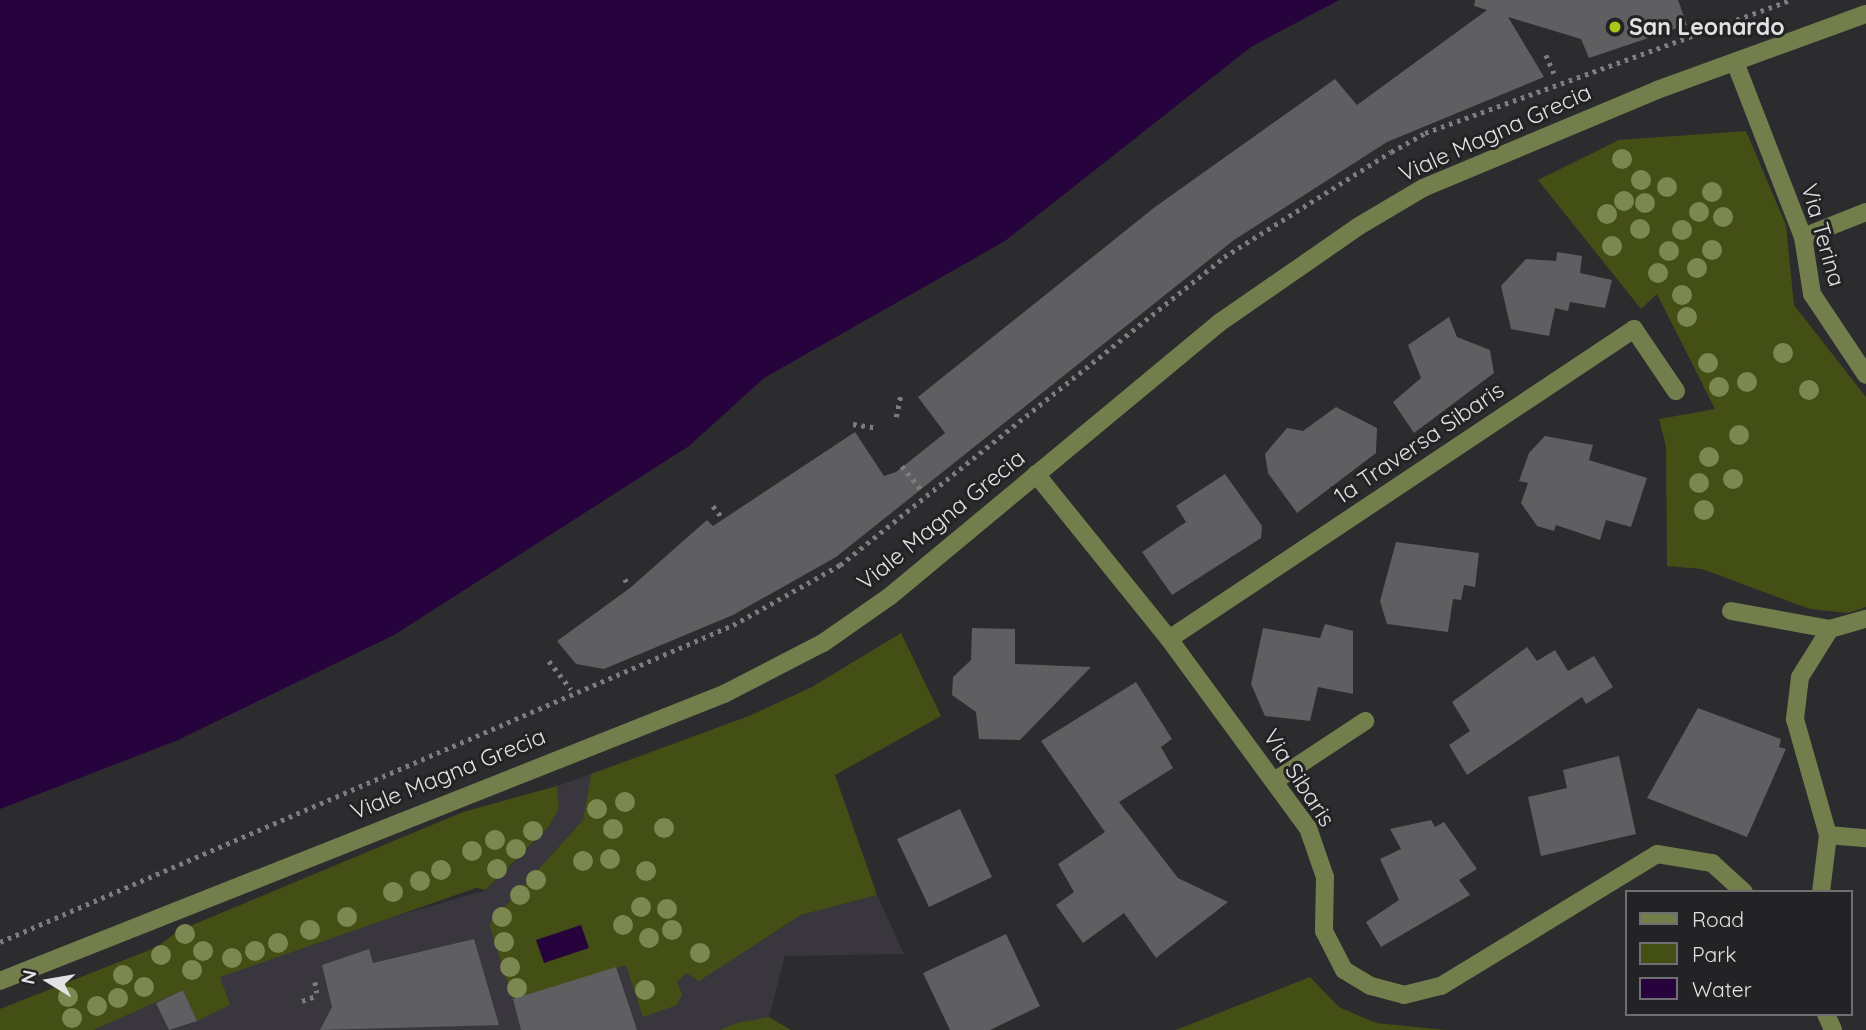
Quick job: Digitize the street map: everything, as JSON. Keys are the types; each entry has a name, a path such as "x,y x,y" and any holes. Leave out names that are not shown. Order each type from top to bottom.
{"street":[{"name":"Viale Magna Grecia","path":"0,981 724,694 823,642 889,597 1219,323 1423,188 1735,62 1866,14"},
{"name":"Via Terina","path":"1735,62 1803,237 1812,294 1866,374"},
{"path":"1803,237 1866,212"},
{"name":"1a Traversa Sibaris","path":"1169,639 1634,329 1676,391"},
{"name":"Via Sibaris","path":"1036,474 1169,639 1276,780 1308,828 1325,877 1324,931 1344,970 1371,986 1404,995 1441,986 1657,854 1713,863 1742,890"},
{"path":"1731,611 1830,629 1866,619"},
{"path":"1821,890 1828,835 1795,719 1800,677 1830,629"},
{"path":"1276,780 1365,721"},
{"path":"1828,835 1866,838"}],"path":[{"path":"0,942 733,625 841,565 1224,257 1391,152 1425,133 1791,0"},
{"path":"1545,55 1554,74"},
{"path":"896,417 901,394"},
{"path":"853,424 877,428"},
{"path":"902,466 922,491"},
{"path":"713,506 721,516"},
{"path":"549,661 571,689"},
{"path":"302,1001 316,995 314,982"}],"shaded area":[{"path":"591,774 583,820 490,923 724,965 801,915 877,895 904,954 785,956 769,1017 720,1030 94,1030 183,990 197,1020 229,1005 211,955 358,927 487,890 550,825 559,808 557,786"}],"green space":[{"path":"1746,131 1786,225 1794,305 1866,397 1866,607 1848,613 1810,609 1702,569 1667,566 1666,447 1659,419 1715,409 1657,294 1641,309 1538,180 1619,140"},
{"path":"901,633 941,716 835,775 877,895 801,915 699,981 686,973 677,982 682,995 677,1005 643,1017 626,965 513,999 489,924 583,820 591,774 749,716 812,687"},
{"path":"557,786 559,808 550,825 486,890 476,888 220,977 230,1005 197,1021 183,990 94,1030 0,1030 0,1009 157,947 178,931 463,812"},
{"path":"1310,977 1339,1007 1376,1023 1446,1030 1176,1030"},
{"path":"769,1017 791,1030 720,1030 737,1023"}],"water":[{"path":"0,0 1339,0 1251,47 1005,241 764,378 689,446 394,635 178,740 0,809"},
{"path":"581,925 589,948 544,963 536,940"}],"building":[{"path":"1475,0 1678,0 1687,25 1589,58 1581,39 1508,17 1544,77 1387,142 1234,240 836,557 733,615 604,669 576,664 557,641 630,588 707,520 713,526 855,432 884,476 896,472 945,433 918,397 1155,207 1335,79 1357,105 1487,10 1474,6"},
{"path":"1557,252 1582,256 1580,273 1612,280 1605,308 1570,302 1568,311 1555,308 1549,336 1511,329 1501,286 1526,259 1556,261"},
{"path":"1449,317 1457,337 1490,350 1494,373 1414,433 1393,402 1421,378 1408,345"},
{"path":"1336,407 1377,428 1376,453 1297,513 1268,473 1265,454 1287,428 1303,431"},
{"path":"1545,436 1593,445 1589,460 1647,478 1631,527 1606,520 1600,540 1556,525 1554,531 1537,526 1521,503 1528,483 1519,481 1529,453"},
{"path":"1225,474 1262,526 1261,538 1172,595 1142,552 1186,522 1176,506"},
{"path":"1396,542 1479,553 1475,587 1464,585 1461,600 1453,599 1448,632 1387,624 1380,601"},
{"path":"1325,624 1353,631 1353,694 1318,687 1310,721 1265,716 1251,684 1263,628 1320,638"},
{"path":"972,628 1015,629 1015,664 1091,667 1020,740 979,739 976,712 952,695 953,677 971,660"},
{"path":"1527,647 1537,661 1555,650 1568,671 1594,656 1613,687 1586,704 1582,697 1467,775 1449,745 1470,731 1452,702"},
{"path":"1136,682 1172,739 1161,747 1173,768 1119,802 1178,878 1228,902 1156,958 1124,913 1083,943 1056,905 1074,892 1058,864 1105,832 1041,741"},
{"path":"1698,708 1781,739 1779,747 1786,749 1747,837 1647,798"},
{"path":"1619,756 1636,834 1541,856 1528,797 1567,788 1563,770"},
{"path":"960,809 992,877 929,907 897,839"},
{"path":"1431,820 1435,827 1444,822 1477,869 1459,880 1470,895 1381,947 1366,922 1399,900 1380,859 1401,849 1390,829"},
{"path":"1006,934 1040,1006 990,1030 950,1030 923,973"},
{"path":"474,939 499,1025 320,1030 332,1007 322,965 369,949 373,963"},
{"path":"616,967 637,1030 521,1030 513,999"},
{"path":"183,990 197,1021 169,1030 156,1003"}],"place":[{"name":"San Leonardo","path":"1615,27"}]}
